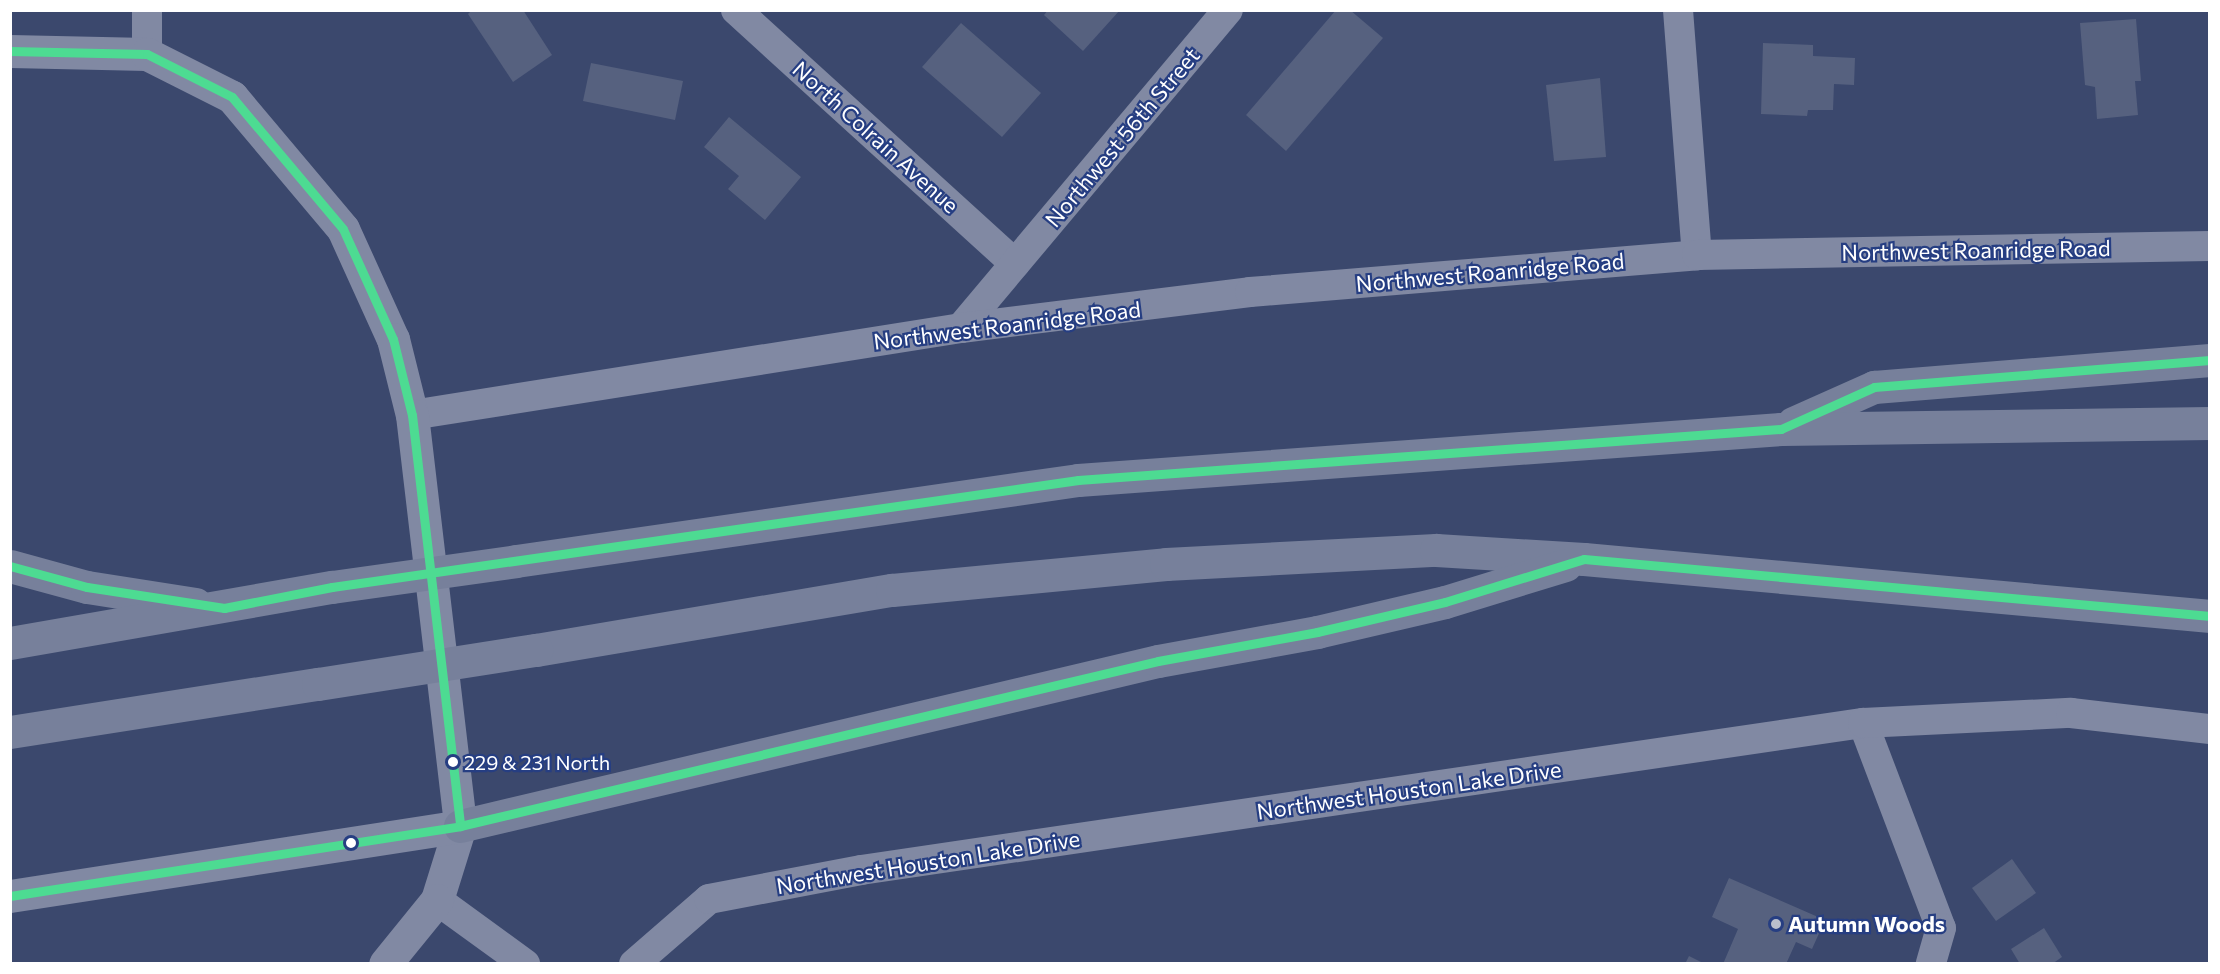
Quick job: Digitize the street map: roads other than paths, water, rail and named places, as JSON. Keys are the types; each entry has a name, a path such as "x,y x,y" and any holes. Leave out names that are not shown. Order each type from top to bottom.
{"highway":[{"path":"1781,429 1874,387 2210,360"},
{"path":"10,643 224,608 332,587 1077,480 1781,429 2210,423"},
{"path":"10,732 536,650 892,590 1166,564 1436,550 1584,559 2210,615"},
{"path":"460,826 1158,661 1317,632 1445,602 1584,559"},
{"path":"10,566 87,587 224,608"}],"street":[{"path":"147,10 147,54"},
{"name":"North Colrain Avenue","path":"736,10 1015,264"},
{"name":"Northwest 56th Street","path":"961,328 1228,10"},
{"path":"1678,10 1697,255"},
{"path":"10,51 147,54 232,97 343,229 393,339 411,415 460,826 437,900 385,963"},
{"name":"Northwest Roanridge Road","path":"411,415 961,328 1250,292 1697,255 2210,246"},
{"name":"Northwest Houston Lake Drive","path":"634,963 709,899 861,870 1863,723 2071,713 2210,729"},
{"path":"1863,723 1941,928 1931,963"},
{"path":"10,896 460,826"},
{"path":"437,900 525,963"}],"place":[{"name":"229 & 231 North","path":"453,762"},
{"name":"Autumn Woods","path":"1776,924"}]}
